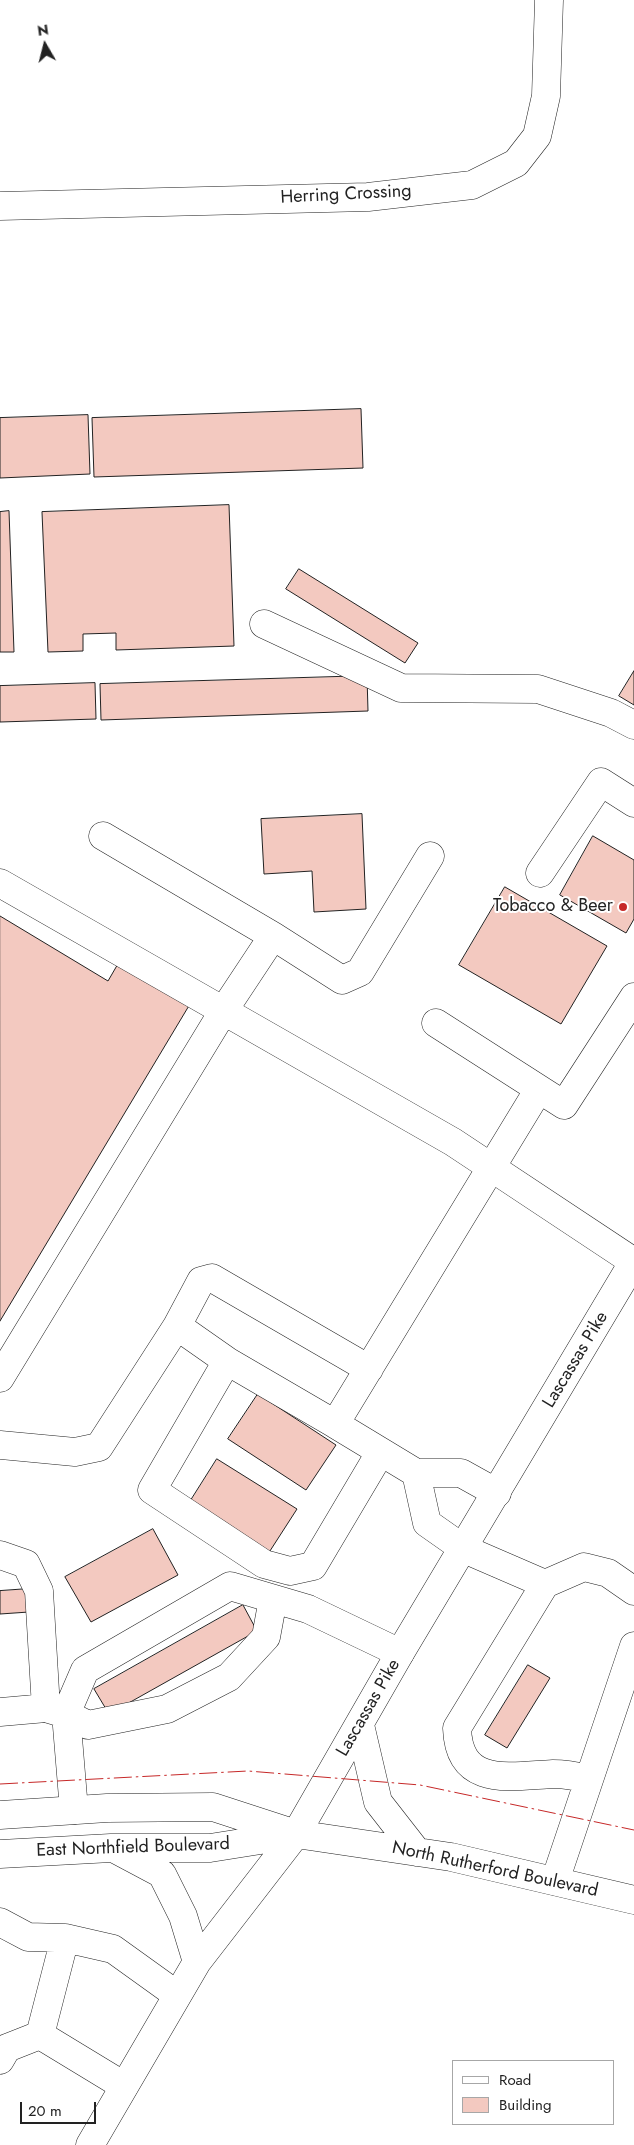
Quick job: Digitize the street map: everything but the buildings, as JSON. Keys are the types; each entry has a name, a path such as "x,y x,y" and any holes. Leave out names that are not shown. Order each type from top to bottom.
{"main road":[{"name":"Herring Crossing","path":"0,206 368,197 472,185 516,162 537,136 546,96 549,0"},
{"path":"264,624 401,688 538,689 612,712 634,726"},
{"path":"540,873 601,782 634,803"},
{"path":"102,836 273,936 342,980 360,972 430,856"},
{"path":"0,883 453,1142 634,1261"},
{"path":"0,1378 224,1010 273,936"},
{"path":"436,1023 564,1105 634,997"},
{"path":"335,1424 539,1089"},
{"name":"Lascassas Pike","path":"90,2145 197,1962 296,1834 400,1653 464,1549 634,1261"},
{"path":"0,1445 75,1452 99,1447 177,1326 202,1281 212,1278 369,1369"},
{"path":"177,1326 227,1361 416,1473 461,1473 497,1493"},
{"path":"227,1361 152,1490 264,1564 290,1571 313,1566 380,1453"},
{"path":"416,1473 427,1523 464,1549 545,1584"},
{"path":"0,1555 26,1564 39,1591 40,1617 74,1810"},
{"path":"588,1779 571,1775 520,1778 485,1774 469,1764 458,1744 457,1728 545,1584 584,1567 608,1573 634,1591"},
{"path":"56,1711 85,1670 230,1586 308,1609 400,1653"},
{"path":"0,1712 56,1711 88,1725 167,1709 229,1677 266,1637 272,1599"},
{"path":"555,1881 634,1646"},
{"path":"360,1725 378,1802 417,1852"},
{"name":"East Northfield Boulevard","path":"0,1815 74,1810 213,1807 296,1834"},
{"name":"East Northfield Boulevard","path":"0,1854 111,1848 210,1848 296,1834"},
{"name":"North Rutherford Boulevard","path":"296,1834 451,1857 634,1900"},
{"path":"111,1848 162,1874 183,1916 197,1962"},
{"path":"0,1922 28,1937 65,1938 112,1949 177,1995"},
{"path":"40,2034 65,1938"},
{"path":"0,2060 7,2048 40,2034"},
{"path":"40,2034 124,2086"}],"power":[{"path":"0,1784 248,1771 420,1785 634,1830"}],"place":[{"name":"Tobacco & Beer","path":"623,907"}]}
